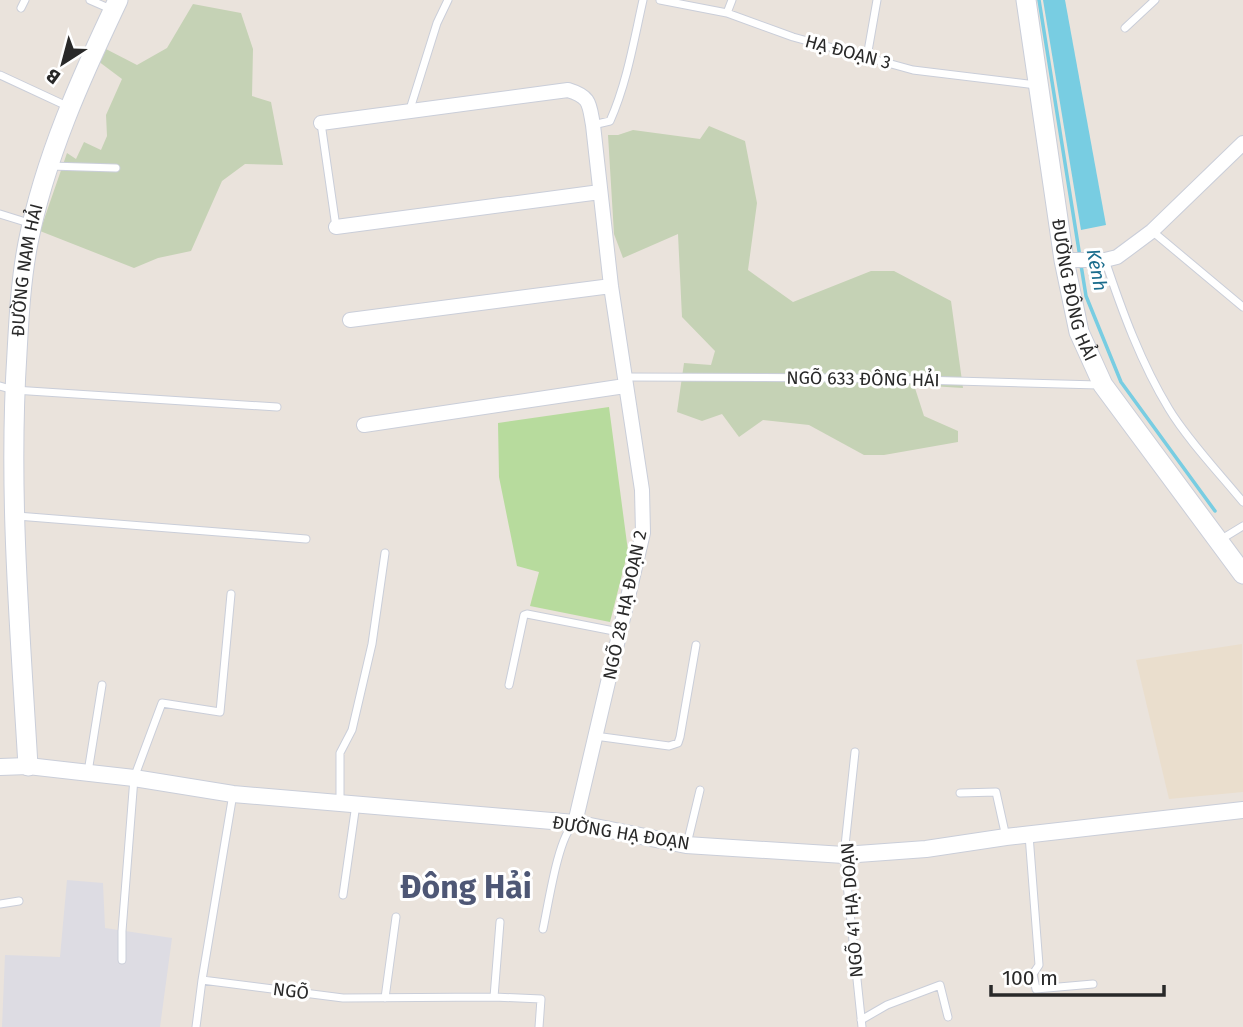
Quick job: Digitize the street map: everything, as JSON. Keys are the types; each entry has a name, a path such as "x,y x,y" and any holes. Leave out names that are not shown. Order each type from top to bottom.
{"main road":[{"name":"ĐƯỜNG ĐÔNG HẢI","path":"1026,0 1079,332 1103,385 1243,574"},
{"name":"ĐƯỜNG NAM HẢI","path":"28,766 9,507 7,388 32,224 69,107 116,5"},
{"name":"ĐƯỜNG ĐÔNG HẢI","path":"1218,541 1243,553"}],"street":[{"name":"NGÕ 28 HẠ ĐOẠN 2","path":"410,109 568,90 581,94 588,100 624,381 642,490 643,533 575,823"},
{"path":"321,122 410,109"},
{"path":"1068,260 1105,260 1117,257 1152,231 1243,143"},
{"path":"336,227 600,192"},
{"path":"350,320 611,286"},
{"path":"364,425 624,381"},
{"name":"ĐƯỜNG HẠ ĐOẠN","path":"0,767 28,766 134,778 233,794 575,823 687,845 844,855 926,849 1006,836 1243,810"}],"lane":[{"path":"90,0 116,5"},
{"path":"410,109 437,23 449,0"},
{"path":"593,125 610,121 613,114 643,0"},
{"name":"HẠ ĐOẠN 3","path":"660,0 727,13 793,37 913,69 1040,85"},
{"path":"727,13 732,0"},
{"path":"867,57 877,0"},
{"path":"1125,28 1155,0"},
{"path":"0,75 69,107"},
{"path":"321,122 336,227"},
{"path":"49,166 116,168"},
{"path":"0,214 32,224"},
{"path":"1152,231 1243,307"},
{"path":"1105,260 1118,301 1139,351 1170,411 1243,502"},
{"name":"NGÕ 633 ĐÔNG HẢI","path":"624,381 849,378 1103,385"},
{"path":"7,388 277,407"},
{"path":"9,507 306,540"},
{"path":"1218,541 1243,526"},
{"path":"343,895 348,803 340,753 352,730 372,644 385,553"},
{"path":"122,960 134,778 162,703 220,712 231,594"},
{"path":"509,685 524,615 620,632"},
{"path":"595,736 669,746 678,743 696,645"},
{"path":"88,773 102,685"},
{"name":"NGÕ 41 HẠ DOẠN","path":"855,751 844,855 862,1024"},
{"path":"687,845 700,790"},
{"path":"960,793 996,792 1006,836"},
{"path":"196,1027 233,794"},
{"path":"543,929 563,842 575,823"},
{"path":"1029,834 1040,965 1033,974 1036,989 1093,984"},
{"path":"0,904 19,901"},
{"path":"385,998 396,917"},
{"path":"494,997 500,922"},
{"name":"NGÕ","path":"202,980 343,998 541,999 539,1027"},
{"path":"862,1024 887,1005 940,985 948,1017"}],"shaded area":[{"path":"1242,644 1243,792 1169,799 1136,660"},
{"path":"67,880 103,883 105,928 172,938 160,1027 2,1027 5,955 60,957"}],"green space":[{"path":"193,4 241,13 253,49 252,96 271,102 283,165 245,164 222,181 191,251 158,258 134,268 40,231 67,153 76,159 84,142 101,150 107,136 106,115 122,79 98,61 104,48 137,65 167,48"},
{"path":"709,126 745,141 757,203 748,270 793,302 871,271 894,271 951,301 963,388 914,385 924,416 958,431 958,442 884,455 864,455 809,425 763,420 739,437 722,414 702,421 677,412 684,363 711,365 715,351 682,317 678,234 623,258 614,234 608,135 633,130 700,139"},
{"path":"609,407 628,551 610,622 530,606 539,572 517,566 499,477 498,423"}],"water":[{"path":"1043,0 1065,0 1106,225 1081,230"}],"waterway":[{"name":"Kênh","path":"1039,0 1080,257"},
{"name":"Kênh","path":"1081,265 1086,296 1121,382 1215,511"}],"district":[{"name":"Đông Hải","path":"466,887"}]}
